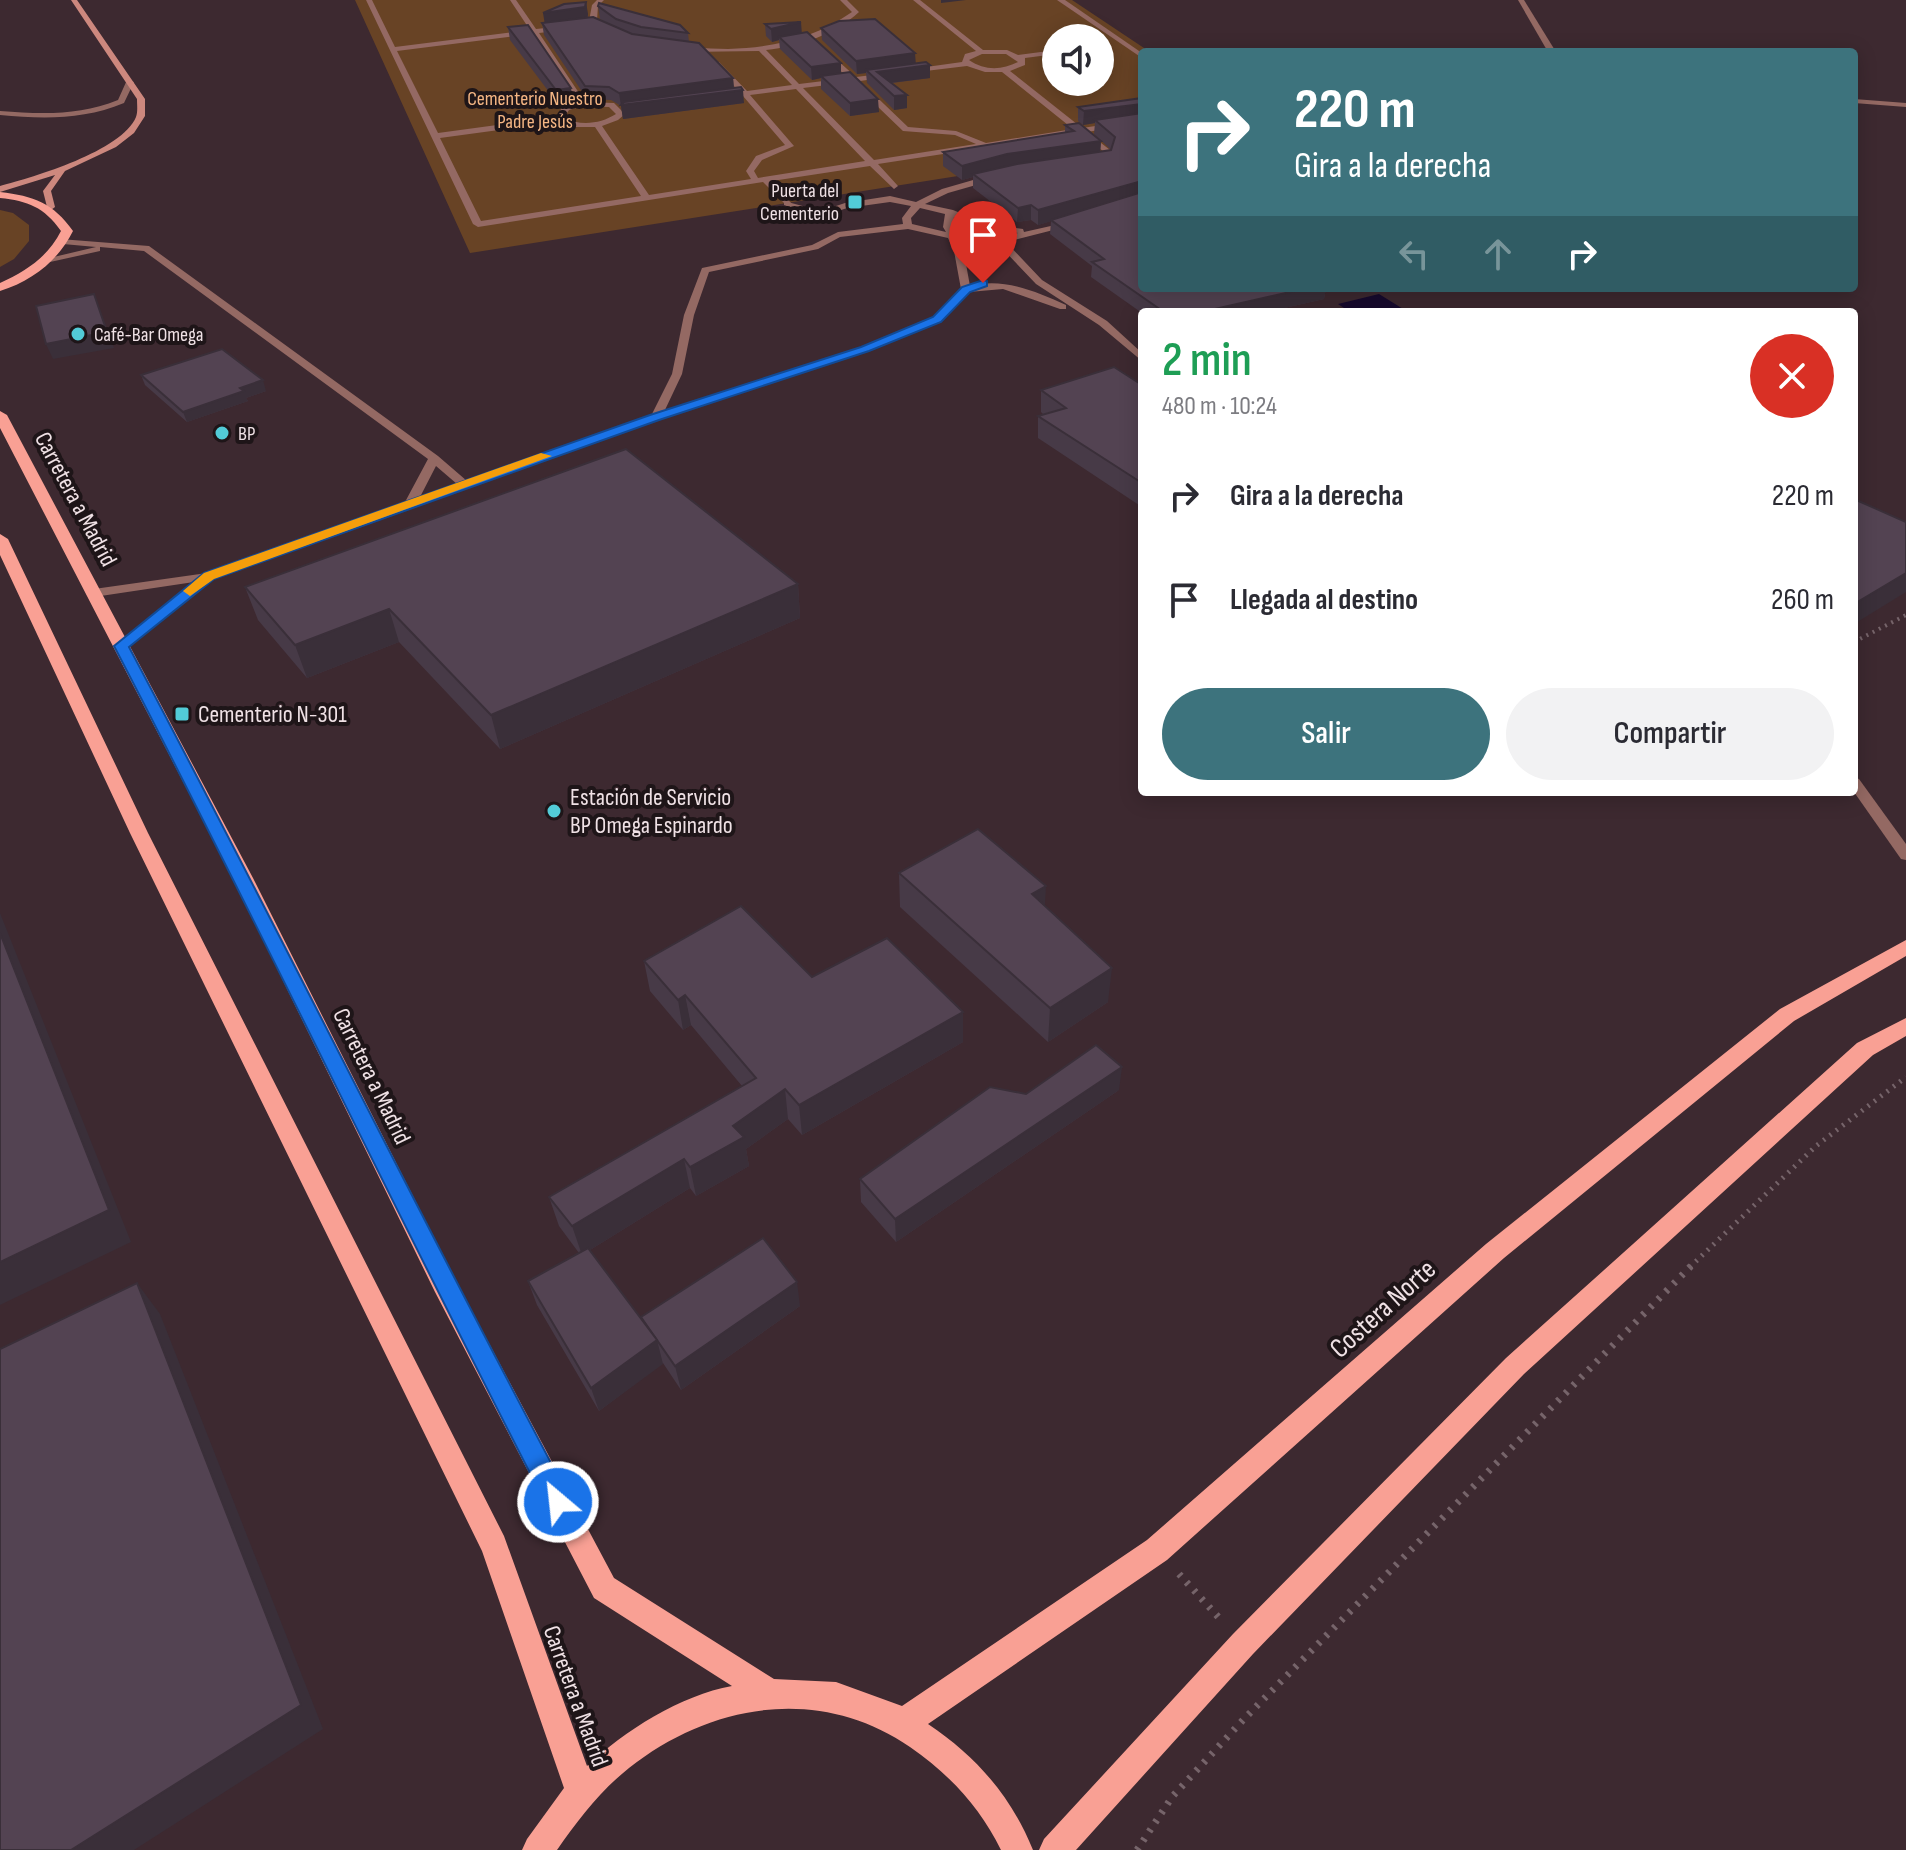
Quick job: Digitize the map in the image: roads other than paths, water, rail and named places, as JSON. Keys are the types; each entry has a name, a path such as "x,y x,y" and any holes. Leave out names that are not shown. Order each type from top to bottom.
{"main road":[{"path":"0,195 51,207 67,231 59,249 44,262 0,287"},
{"name":"Carretera a Madrid","path":"0,415 243,878 444,1284 604,1588 769,1693"},
{"name":"Carretera a Madrid","path":"0,539 146,847 494,1546 581,1792"},
{"name":"Costera Norte","path":"903,1723 1157,1550 1495,1251 1787,1015 1906,947"},
{"path":"1055,1850 1243,1644 1515,1366 1865,1049 1906,1026"},
{"path":"538,1850 581,1792 619,1756 670,1723 714,1704 769,1693 839,1698 872,1708 930,1740 977,1786 1017,1850"}],"street":[{"path":"0,189 61,172 105,149 143,118 145,109 130,82 74,0"},
{"path":"369,0 478,224 1138,122"},
{"path":"513,0 583,104"},
{"path":"595,24 595,5 601,0"},
{"path":"674,48 708,51 760,48 811,38 838,28 856,12 843,0"},
{"path":"916,0 981,52"},
{"path":"1060,0 1138,53"},
{"path":"1521,0 1550,48"},
{"path":"580,26 595,24 613,36"},
{"path":"393,49 565,28"},
{"path":"811,38 906,129 956,133 985,145"},
{"path":"1114,44 1123,43"},
{"path":"760,48 894,186"},
{"path":"708,51 790,146 759,158 750,171 787,203 821,214 845,206 890,199 950,212 985,226 1012,232 1053,228"},
{"path":"967,64 965,58 981,52 999,51 1019,57 1042,54"},
{"path":"714,98 967,64 986,70 1003,69 1022,63 1019,57"},
{"path":"1003,69 1107,152 1107,159 1094,161"},
{"path":"0,113 55,117 95,112 121,101 130,82"},
{"path":"1858,101 1906,105"},
{"path":"560,119 559,115 566,108 583,104 611,105 621,111"},
{"path":"435,136 560,119 570,124 597,124 613,120 621,111 636,108"},
{"path":"597,124 647,198"},
{"path":"773,188 880,171"},
{"path":"51,207 47,191 61,172"},
{"path":"908,226 906,218 918,204 965,184 1002,175"},
{"path":"950,212 948,227 959,251 966,290"},
{"path":"821,214 830,230"},
{"path":"959,251 1080,220"},
{"path":"655,418 677,374 689,315 705,270 815,247 830,230 908,226 952,236"},
{"path":"63,241 146,248 434,458 464,484"},
{"path":"1000,241 1039,282 1103,323 1138,354"},
{"path":"44,262 110,245"},
{"path":"94,593 209,576 464,484 894,337 937,319 966,290 983,283 1012,287 1103,323"},
{"path":"411,503 434,458"},
{"path":"121,646 209,576"},
{"path":"1858,788 1906,855"}],"place":[{"name":"Puerta del Cementerio","path":"855,202"},
{"name":"Café-Bar Omega","path":"78,334"},
{"name":"BP","path":"222,433"},
{"name":"Cementerio N-301","path":"182,714"},
{"name":"Estación de Servicio BP Omega Espinardo","path":"554,811"}],"park label":[{"name":"Cementerio Nuestro Padre Jesús","path":"535,110"}]}
